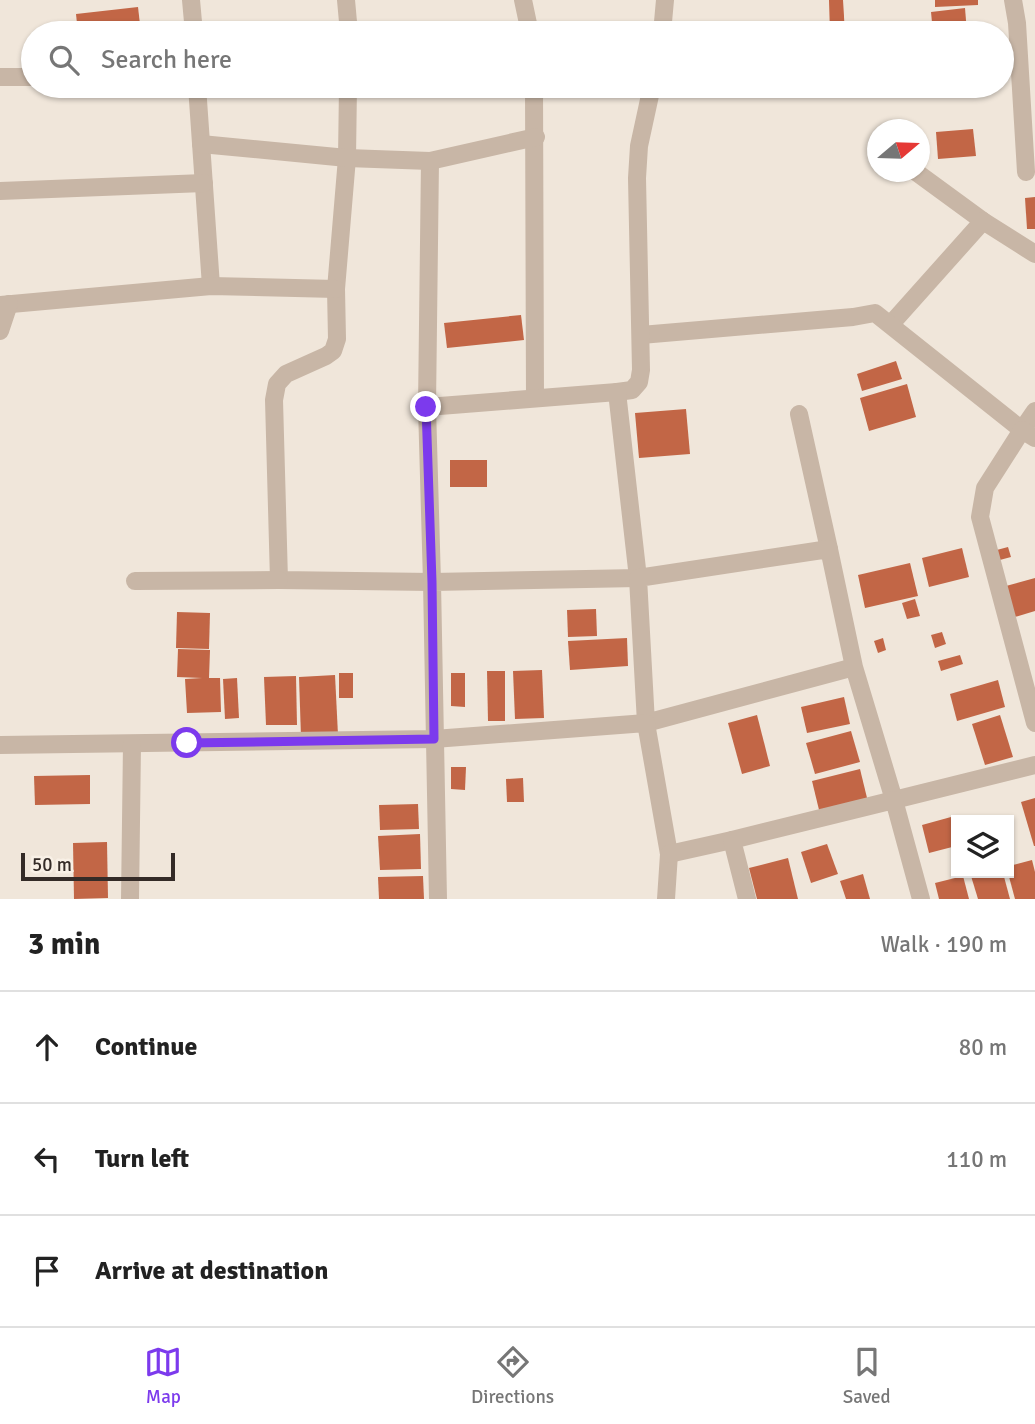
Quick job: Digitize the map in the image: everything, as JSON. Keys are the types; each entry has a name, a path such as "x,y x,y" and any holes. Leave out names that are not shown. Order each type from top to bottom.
{"street":[{"path":"191,0 193,21"},
{"path":"346,0 348,21"},
{"path":"523,0 527,21"},
{"path":"663,21 665,0"},
{"path":"1013,0 1017,23 1026,172"},
{"path":"0,77 21,76"},
{"path":"198,98 211,286"},
{"path":"279,580 274,400 277,384 286,374 333,351 337,339 336,289 347,158 348,98"},
{"path":"534,98 535,398"},
{"path":"426,407 617,392 632,390 639,382 641,335 637,178 639,146 649,98"},
{"path":"201,144 347,158 430,161 536,137"},
{"path":"430,161 426,407 438,899"},
{"path":"929,182 982,221 1035,254"},
{"path":"0,191 204,183"},
{"path":"891,324 982,221"},
{"path":"0,331 4,305 211,286 336,289"},
{"path":"641,335 874,313 1028,434"},
{"path":"617,392 638,578 646,723 669,855 666,899"},
{"path":"1035,411 1028,434 985,488 980,517 1035,723"},
{"path":"799,414 854,667 921,899"},
{"path":"135,581 432,582 638,578 829,549"},
{"path":"0,745 434,739 646,723 854,667"},
{"path":"130,899 132,744"},
{"path":"669,855 1035,765"},
{"path":"732,840 747,899"}],"building":[{"path":"829,0 843,0 844,21 830,21"},
{"path":"935,0 978,0 978,5 935,7"},
{"path":"138,7 140,21 77,21 76,14"},
{"path":"965,8 966,21 932,21 931,12"},
{"path":"973,129 976,156 938,159 936,132"},
{"path":"1035,197 1035,229 1027,229 1025,198"},
{"path":"521,315 524,340 447,348 444,323"},
{"path":"896,361 902,379 862,391 857,374"},
{"path":"907,384 916,417 869,431 860,398"},
{"path":"686,409 690,454 639,458 635,413"},
{"path":"450,460 487,460 487,487 450,487"},
{"path":"1008,547 1011,557 996,561 993,551"},
{"path":"962,548 969,577 929,587 922,558"},
{"path":"910,563 918,596 865,608 858,575"},
{"path":"1035,578 1035,611 1015,617 1006,586"},
{"path":"915,599 920,616 907,619 902,603"},
{"path":"596,609 597,636 568,637 567,610"},
{"path":"177,612 210,613 209,649 176,648"},
{"path":"942,632 946,644 935,648 931,635"},
{"path":"627,638 628,666 570,670 568,641"},
{"path":"883,638 886,650 878,653 874,641"},
{"path":"178,649 210,650 209,678 220,678 221,712 187,713 185,679 202,678 177,677"},
{"path":"960,655 963,664 941,671 938,661"},
{"path":"542,670 544,718 515,719 513,671"},
{"path":"487,671 505,671 505,721 488,721"},
{"path":"339,673 353,673 353,698 339,698"},
{"path":"451,673 465,673 465,707 451,706"},
{"path":"335,675 338,735 301,737 299,677"},
{"path":"296,676 297,725 266,725 264,677"},
{"path":"237,678 239,718 225,719 223,679"},
{"path":"998,680 1005,707 957,721 950,694"},
{"path":"844,697 850,724 807,733 801,707"},
{"path":"757,715 770,766 742,774 728,723"},
{"path":"1000,715 1013,757 985,765 972,724"},
{"path":"851,731 860,762 815,774 806,743"},
{"path":"451,767 466,767 465,790 451,789"},
{"path":"860,769 868,802 820,814 812,781"},
{"path":"90,775 90,804 35,805 34,776"},
{"path":"523,778 524,802 507,802 506,779"},
{"path":"1035,798 1035,846 1034,846 1021,802"},
{"path":"418,804 419,829 380,830 379,805"},
{"path":"951,817 951,847 929,853 922,825"},
{"path":"420,834 421,869 380,870 378,836"},
{"path":"107,842 108,898 74,899 73,843"},
{"path":"827,844 838,874 811,883 801,852"},
{"path":"788,858 798,899 757,899 749,868"},
{"path":"1032,860 1035,899 1015,899 1009,878 1014,878 1014,865"},
{"path":"863,874 870,899 846,899 840,881"},
{"path":"423,876 424,899 379,899 378,877"},
{"path":"964,878 969,899 939,899 935,883"},
{"path":"972,878 1004,878 1010,899 978,899"}],"route":[{"path":"187,743 434,739 426,407"}]}
